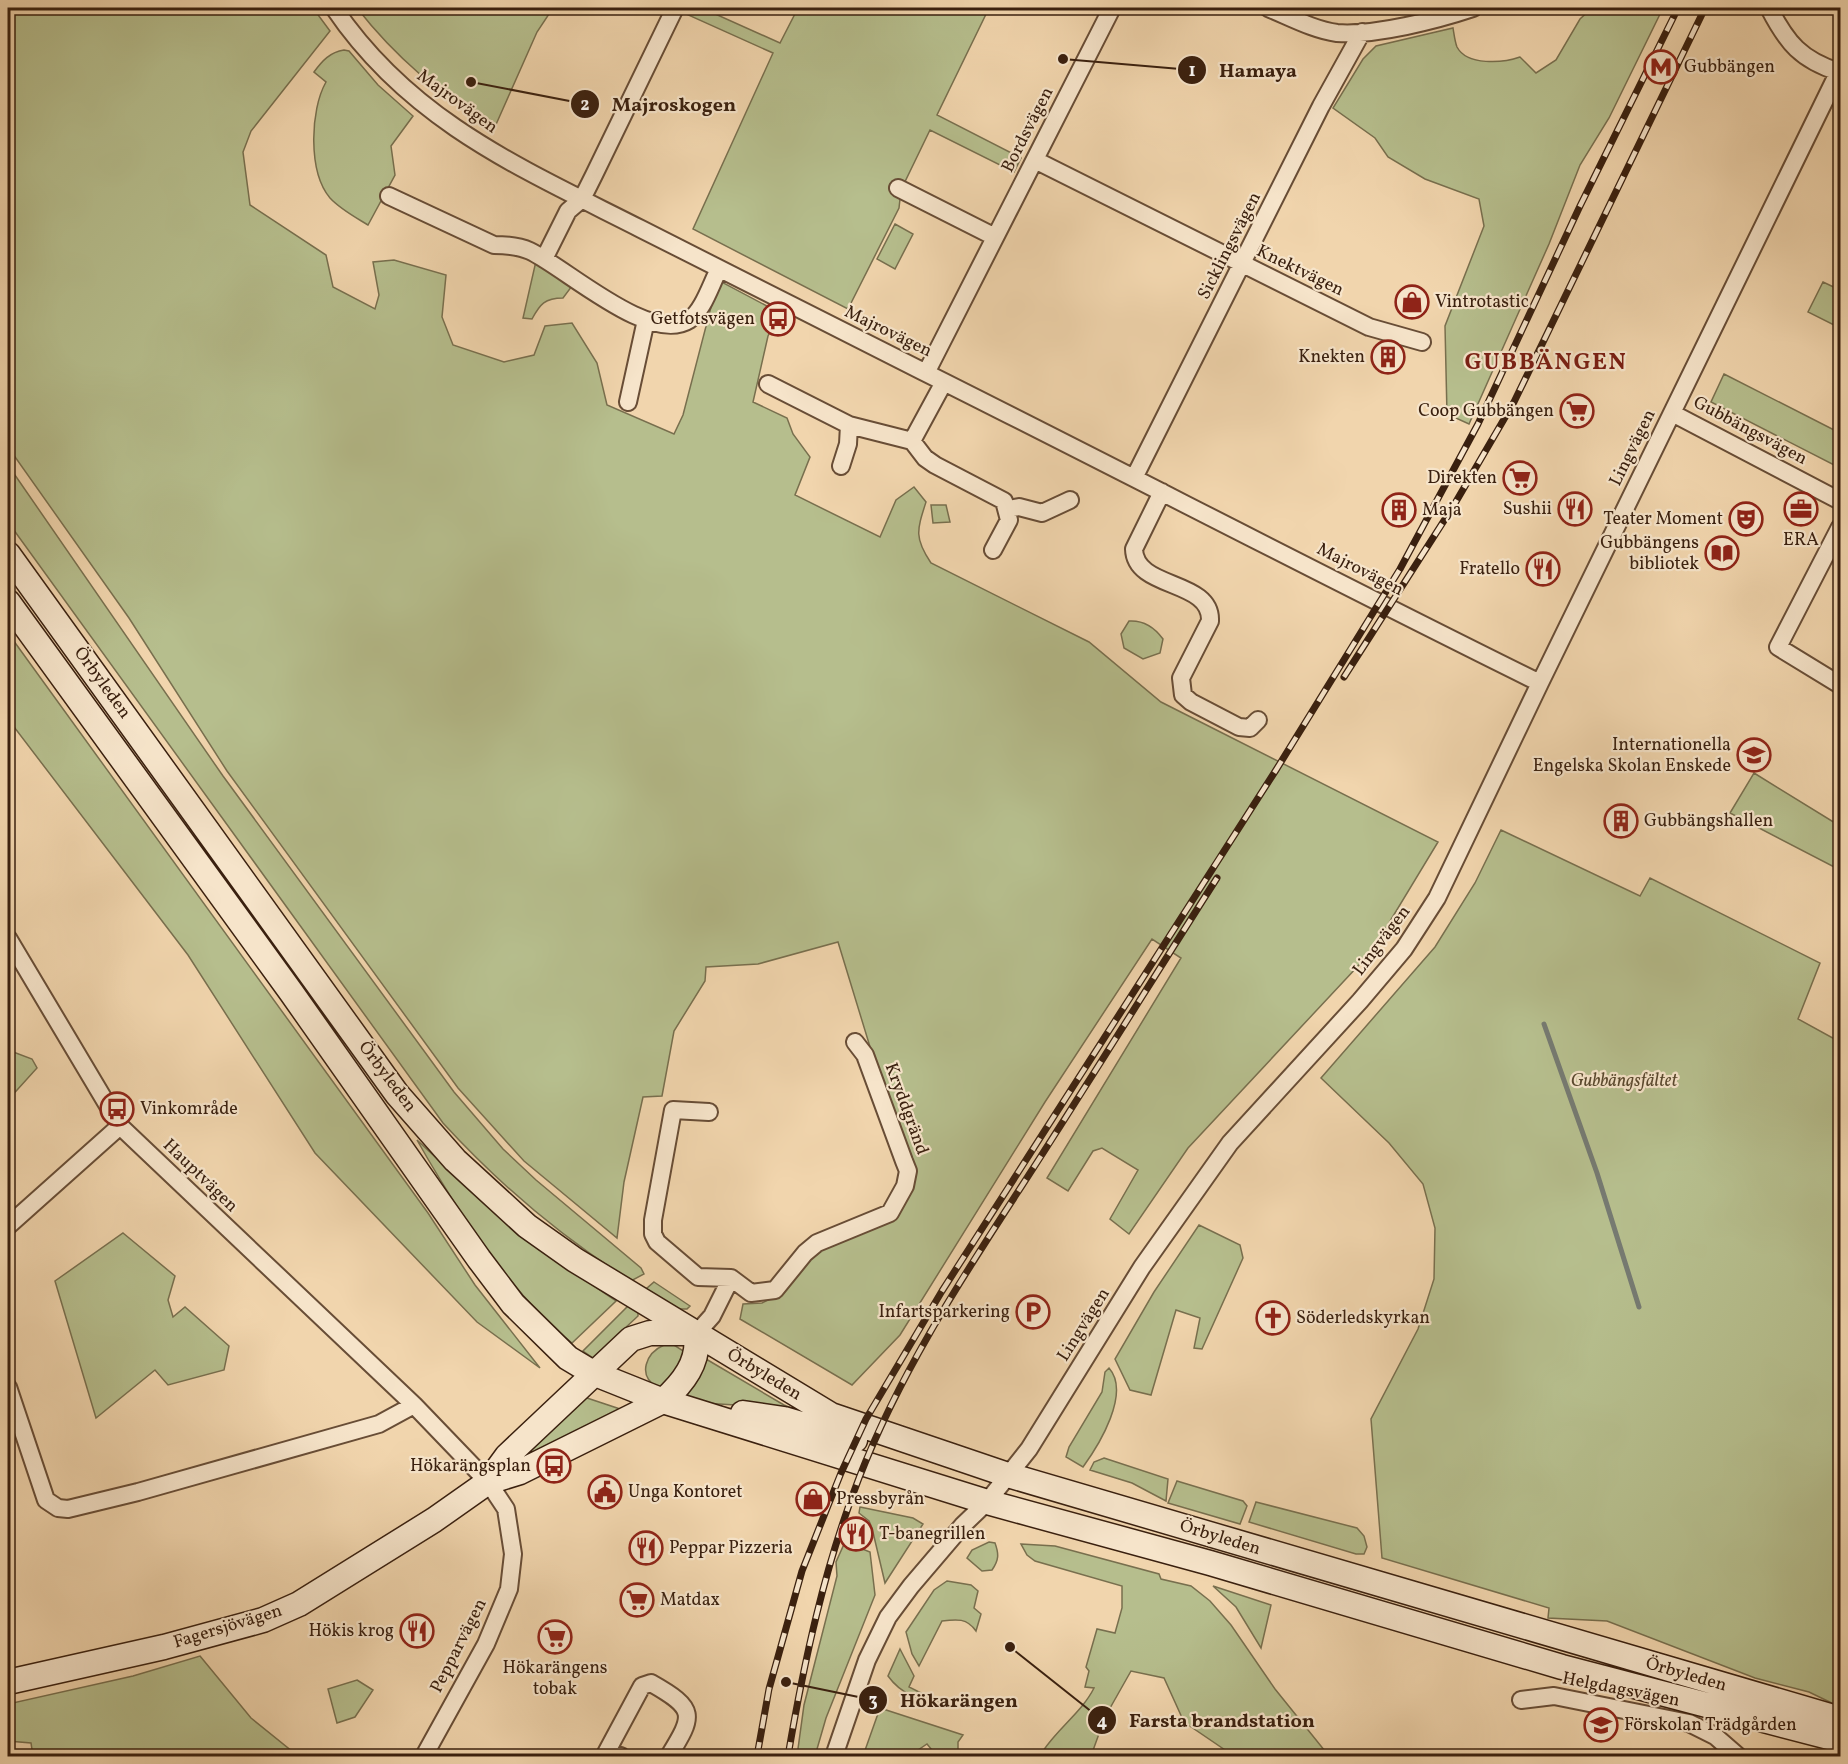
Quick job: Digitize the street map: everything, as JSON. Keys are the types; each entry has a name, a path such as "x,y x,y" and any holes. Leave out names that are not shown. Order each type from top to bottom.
{"main road":[{"name":"Örbyleden","path":"8,554 404,1102 455,1160 527,1226 575,1260 831,1415 999,1487 1210,1563 1562,1667 1840,1740"},
{"name":"Örbyleden","path":"8,602 291,992 513,1304 557,1350 593,1373 663,1401 711,1415 999,1487 1840,1719"},
{"name":"Fagersjövägen","path":"8,1682 165,1647 263,1620 299,1604 434,1520 488,1482 507,1456 631,1339 650,1333 696,1334 698,1347 693,1365 680,1386 663,1401 520,1473 488,1482"}],"street":[{"name":"Majrovägen","path":"334,8 376,62 423,106 489,150 719,269 1540,683"},
{"path":"544,259 568,211 582,199 675,8"},
{"name":"Bordsvägen","path":"926,373 1112,8"},
{"path":"1268,8 1312,26 1337,33 1362,32 1443,18 1473,8"},
{"path":"1769,8 1785,38 1797,50 1821,66 1840,70"},
{"name":"Sicklingsvägen","path":"1134,478 1321,106 1362,32"},
{"name":"Lingvägen","path":"834,1756 867,1660 888,1617 939,1553 999,1487 1029,1449 1142,1268 1230,1143 1360,1001 1421,925 1447,879 1540,683 1840,70"},
{"name":"Knektvägen","path":"1035,160 1369,327 1422,342"},
{"path":"898,188 995,237"},
{"path":"390,196 494,245 507,245 527,250 646,320 674,327 690,320 698,311 719,269"},
{"path":"628,402 646,320"},
{"name":"Majrovägen","path":"912,441 944,382"},
{"path":"768,384 849,425 912,441 925,458 935,465 1004,501 1008,509 1009,520 993,550"},
{"name":"Gubbängsvägen","path":"1672,413 1840,501"},
{"path":"841,466 848,444 849,425"},
{"path":"1162,492 1134,549 1134,555 1145,570 1201,599 1210,614 1210,621 1181,678 1183,694 1191,702 1239,727 1250,728 1258,720"},
{"path":"1008,509 1019,507 1042,513 1070,500"},
{"path":"1840,527 1778,647 1840,686"},
{"name":"Hauptvägen","path":"8,938 120,1126 414,1405 488,1482"},
{"name":"Kryddgränd","path":"709,1112 673,1110 653,1220 653,1234 657,1242 698,1276 731,1278 751,1293 775,1290 805,1253 817,1243 890,1213 905,1186 908,1171 865,1055 855,1042"},
{"path":"8,1226 120,1126"},
{"path":"696,1334 712,1316 731,1278"},
{"path":"8,1388 46,1500 58,1508 68,1509 138,1492 379,1424 414,1405"},
{"name":"Pepparvägen","path":"424,1756 486,1644 509,1589 513,1554 506,1509 488,1482"},
{"path":"621,1756 606,1753 642,1686 651,1683 674,1697 687,1710 688,1725 669,1756"},
{"name":"Helgdagsvägen","path":"1521,1700 1554,1696 1689,1722 1715,1736 1738,1756"}],"green space":[{"path":"8,8 313,8 330,31 251,131 243,152 250,205 326,255 333,287 375,309 379,295 373,262 394,260 446,275 442,317 453,345 504,362 534,355 545,326 572,323 597,363 607,405 674,434 683,415 718,280 780,313 768,336 753,402 787,418 793,434 810,457 795,495 880,537 896,500 914,487 926,502 919,534 922,547 931,563 1089,642 1161,702 1438,842 1372,951 1188,1148 1129,1234 1110,1219 1138,1170 1102,1148 1093,1151 1068,1191 1047,1178 1181,958 1152,939 1045,1102 900,1335 852,1385 740,1319 743,1304 762,1303 774,1297 810,1255 879,1223 911,1181 838,942 758,964 706,967 705,981 674,1031 662,1096 643,1097 624,1182 617,1238 524,1161 458,1088 227,771 129,618 8,447"},
{"path":"357,8 553,8 537,32 494,129 456,103 420,74 387,43"},
{"path":"689,8 702,8 780,43 798,8 989,8 937,115 1021,158 1014,172 930,130 901,190 899,208 848,309 693,229 773,53 686,14"},
{"path":"1592,8 1663,8 1609,118 1580,165 1549,244 1469,424 1447,414 1445,326 1484,226 1479,199 1425,179 1388,157 1375,138 1333,108 1363,59 1376,46 1453,28 1457,47 1469,57 1477,60 1504,61 1520,57 1536,73 1556,60 1580,19"},
{"path":"344,50 349,51 378,85 413,116 391,146 395,175 368,225 330,198 323,187 315,157 314,124 326,82 314,72 327,58"},
{"path":"895,224 913,234 895,269 877,259"},
{"path":"536,261 572,286 563,298 552,299 544,303 532,319 523,318"},
{"path":"1823,282 1840,290 1840,328 1808,312"},
{"path":"1724,374 1840,433 1840,468 1711,402"},
{"path":"8,465 223,776 454,1092 503,1149 536,1180 641,1268 644,1274 631,1281 556,1228 486,1167 443,1123 8,522"},
{"path":"931,505 946,505 950,522 933,523"},
{"path":"1129,621 1144,623 1156,631 1163,639 1160,653 1143,659 1124,648 1121,634"},
{"path":"8,633 428,1213 475,1285 540,1368 477,1322 315,1153 188,955 8,719"},
{"path":"1754,773 1840,826 1840,870 1730,813"},
{"name":"Gubbängsfältet","path":"1501,830 1640,896 1650,878 1820,963 1798,1019 1840,1042 1840,1707 1809,1692 1755,1678 1607,1621 1548,1618 1549,1608 1382,1558 1371,1419 1418,1329 1434,1279 1435,1228 1423,1184 1389,1143 1321,1078 1435,947 1475,883"},
{"path":"8,1050 32,1059 37,1068 8,1100"},
{"path":"417,1140 504,1221 616,1301 572,1343 549,1323 486,1249 449,1194"},
{"path":"1199,1225 1240,1245 1243,1258 1202,1349 1194,1348 1200,1318 1176,1310 1151,1395 1130,1390 1115,1359 1154,1292"},
{"path":"123,1233 175,1276 168,1300 173,1317 185,1307 229,1346 224,1370 168,1385 155,1370 96,1418 55,1281"},
{"path":"654,1282 690,1306 687,1309 679,1309 646,1289"},
{"path":"628,1306 638,1312 638,1316 593,1358 583,1351"},
{"path":"664,1345 674,1345 688,1354 668,1386 657,1387 647,1376 646,1364 652,1353"},
{"path":"706,1359 784,1405 813,1417 767,1407 703,1403 684,1396"},
{"path":"1109,1368 1115,1379 1115,1405 1104,1433 1083,1467 1066,1457 1069,1447 1102,1392 1105,1372"},
{"path":"581,1396 623,1410 522,1462 517,1456"},
{"path":"1104,1458 1168,1479 1166,1501 1132,1483 1090,1470 1094,1462"},
{"path":"1177,1481 1243,1501 1247,1506 1240,1524 1168,1503"},
{"path":"1256,1502 1357,1528 1364,1536 1367,1547 1364,1554 1356,1554 1249,1522"},
{"path":"860,1507 913,1518 923,1524 885,1583 872,1528 869,1521 859,1513"},
{"path":"845,1542 870,1552 875,1595 826,1718 815,1756 797,1756 804,1705 837,1576 836,1562"},
{"path":"989,1542 995,1543 997,1560 992,1570 982,1571 967,1558 972,1550"},
{"path":"1021,1544 1055,1546 1159,1574 1161,1579 1191,1586 1210,1601 1231,1625 1275,1689 1329,1756 1234,1756 1184,1722 1164,1678 1131,1671 1105,1717 1091,1756 1044,1756 1043,1751 1083,1705 1094,1688 1085,1687 1089,1671 1086,1667 1097,1629 1115,1633 1122,1608 1122,1586 1035,1561 1027,1555"},
{"path":"947,1581 971,1585 978,1591 974,1608 981,1614 976,1631 961,1620 942,1621 919,1666 912,1654 906,1632 934,1590"},
{"path":"1213,1586 1271,1605 1261,1648 1236,1607"},
{"path":"900,1649 914,1676 909,1687 947,1706 907,1693 888,1676"},
{"path":"200,1656 251,1718 298,1756 33,1756 31,1743 8,1741 8,1704 133,1676"},
{"path":"357,1680 373,1690 355,1717 337,1723 328,1689"},
{"path":"880,1708 963,1735 958,1742 958,1756 937,1756 927,1744 909,1756 863,1756"}],"waterway":[{"path":"1544,1024 1597,1173 1639,1307"}],"railway":[{"path":"757,1756 769,1689 802,1571 841,1473 866,1419 942,1291 1276,770 1400,569 1478,424 1580,206 1678,8"},
{"path":"1344,677 1454,505 1514,402 1705,8"},
{"path":"788,1756 808,1650 835,1546 859,1478 893,1401 955,1290 1217,878"}],"place":[{"name":"Hamaya","path":"1063,59"},
{"name":"Gubbängen","path":"1661,67"},
{"name":"Majroskogen","path":"471,82"},
{"name":"Vintrotastic","path":"1412,302"},
{"name":"Getfotsvägen","path":"778,319"},
{"name":"Knekten","path":"1388,357"},
{"name":"Coop Gubbängen","path":"1577,411"},
{"name":"Direkten","path":"1520,478"},
{"name":"Sushii","path":"1575,509"},
{"name":"ERA","path":"1801,509"},
{"name":"Maja","path":"1399,510"},
{"name":"Teater Moment","path":"1746,519"},
{"name":"Gubbängens bibliotek","path":"1722,553"},
{"name":"Fratello","path":"1543,569"},
{"name":"Internationella Engelska Skolan Enskede","path":"1754,755"},
{"name":"Gubbängshallen","path":"1621,821"},
{"name":"Vinkområde","path":"117,1109"},
{"name":"Infartsparkering","path":"1033,1312"},
{"name":"Söderledskyrkan","path":"1273,1318"},
{"name":"Hökarängsplan","path":"554,1466"},
{"name":"Unga Kontoret","path":"605,1492"},
{"name":"Pressbyrån","path":"813,1499"},
{"name":"T-banegrillen","path":"856,1534"},
{"name":"Peppar Pizzeria","path":"646,1548"},
{"name":"Matdax","path":"637,1600"},
{"name":"Hökis krog","path":"417,1631"},
{"name":"Hökarängens tobak","path":"555,1637"},
{"name":"Farsta brandstation","path":"1010,1647"},
{"name":"Hökarängen","path":"786,1682"},
{"name":"Förskolan Trädgården","path":"1601,1725"}],"district":[{"name":"GUBBÄNGEN","path":"1546,363"}]}
